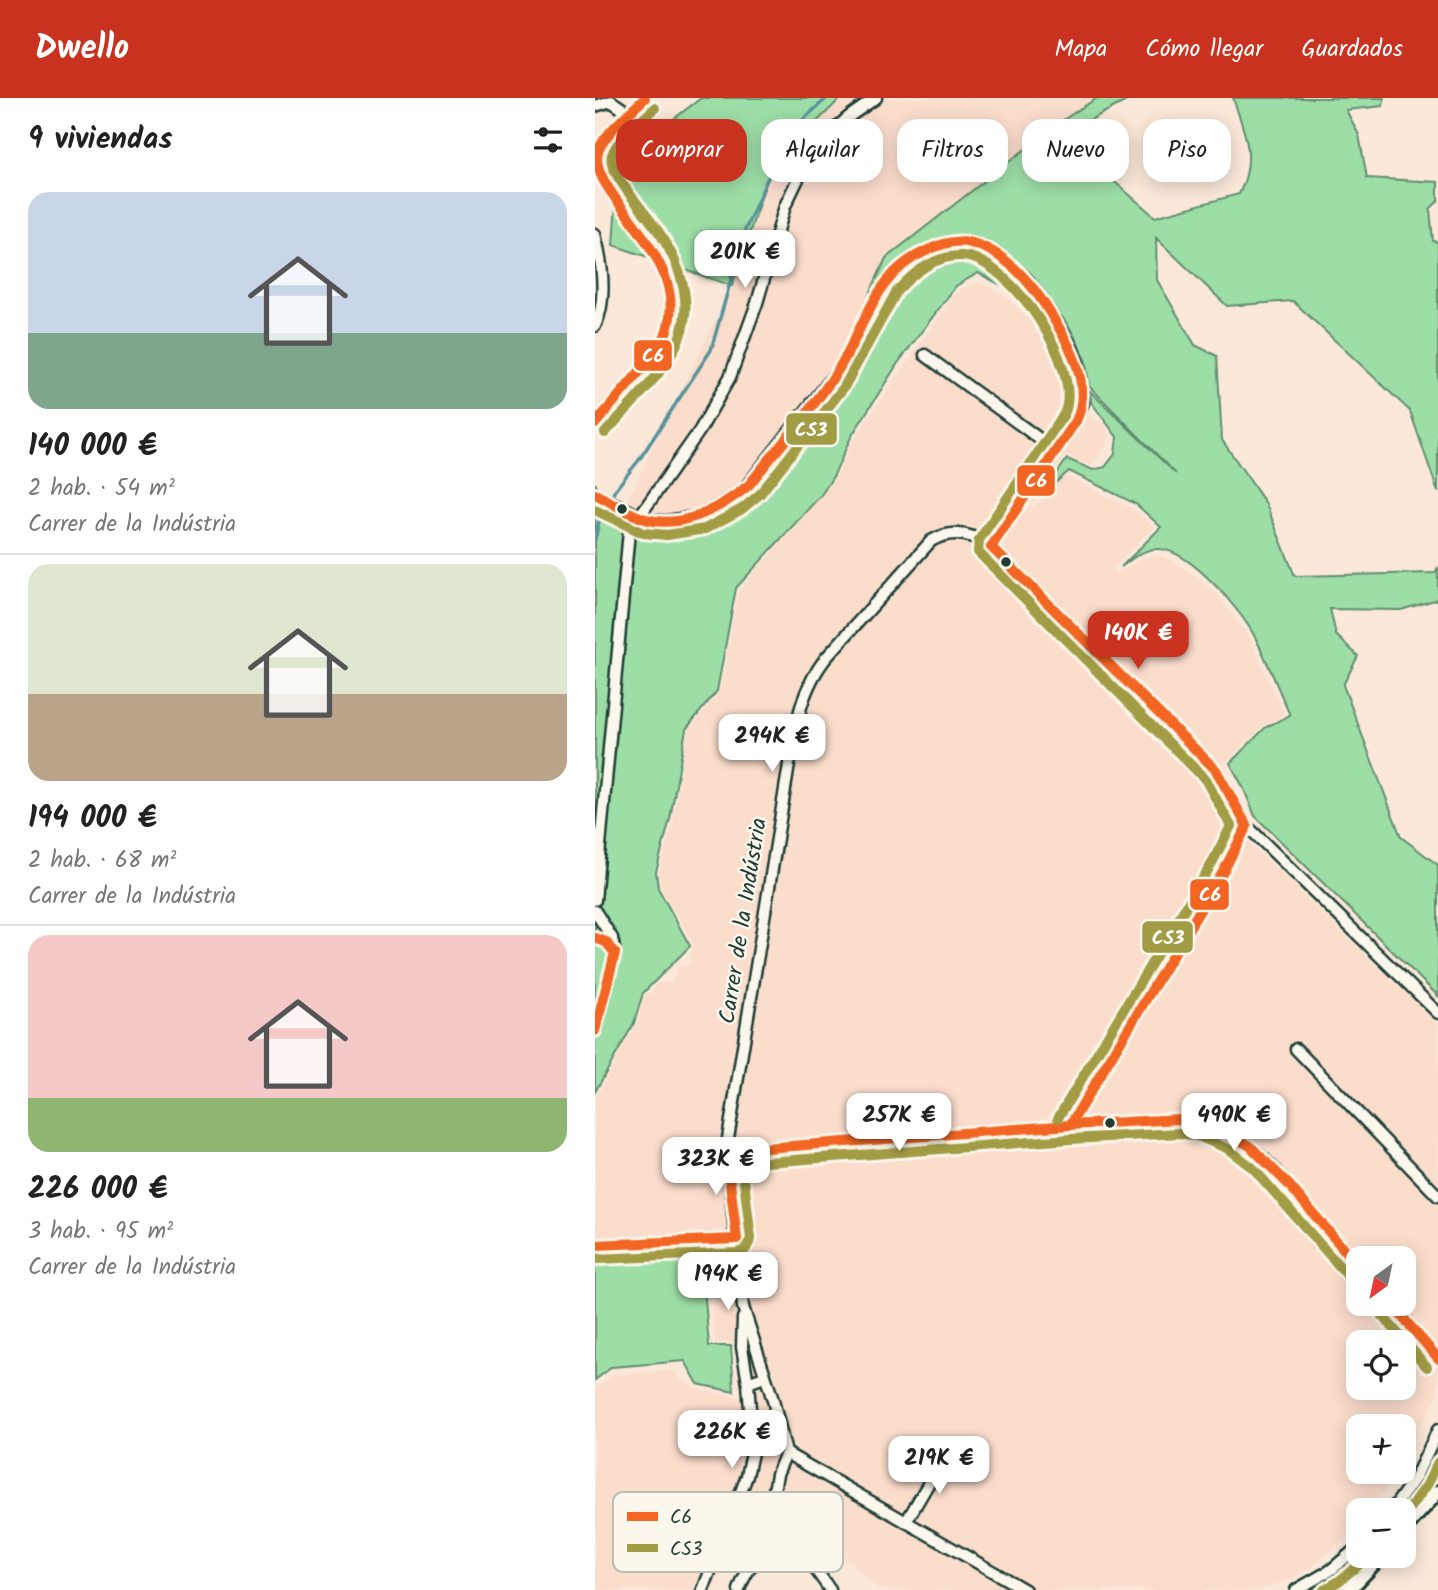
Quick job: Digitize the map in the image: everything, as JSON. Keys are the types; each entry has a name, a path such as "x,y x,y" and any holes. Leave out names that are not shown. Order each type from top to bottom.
{"street":[{"path":"595,424 663,344 670,327 672,310 669,292 653,249 597,171 597,155 603,142 645,98"},
{"path":"595,900 629,531 700,430 730,377 757,303 785,206 808,158 820,142 876,98"},
{"path":"595,106 611,101 630,114"},
{"path":"595,234 599,252 602,307 595,326"},
{"path":"595,494 648,520 666,521 691,519 709,512 742,492 846,360 886,282 910,259 943,245 967,242 996,254 1026,278 1072,348 1078,364 1083,403 1076,421 991,547"},
{"path":"925,355 1056,451"},
{"name":"Carrer de la Indústria","path":"741,1492 753,1448 748,1383 742,1348 743,1307 737,1239 726,1151 793,740 803,697 815,673 931,541 947,534 966,534 991,547 1216,770 1247,826 1438,1013"},
{"path":"1070,1125 1223,872 1247,826"},
{"path":"595,911 612,938 615,953 595,1031"},
{"path":"595,938 606,942 615,953"},
{"path":"1296,1049 1438,1196"},
{"path":"726,1151 1070,1125 1181,1119 1195,1121 1232,1135 1266,1158 1346,1252"},
{"path":"595,1245 737,1239"},
{"name":"Carrer de la Indústria","path":"743,1307 773,1400 786,1453"},
{"path":"1401,1316 1438,1358"},
{"path":"748,1383 764,1377"},
{"path":"1401,1498 1415,1478 1438,1430"},
{"path":"774,1492 777,1474 786,1453 1025,1590"},
{"path":"906,1522 945,1455"},
{"path":"1416,1516 1438,1492"},
{"path":"1296,1590 1331,1570 1346,1557"},
{"path":"1349,1590 1370,1568"},
{"name":"Carrer de la Indústria","path":"703,1590 710,1572"},
{"path":"739,1590 748,1572"},
{"path":"816,1572 830,1590"}],"shaded area":[{"path":"841,98 1097,98 1065,119 1022,119 1022,152 1008,163 1008,119 897,119 897,182 983,182 886,258 811,423 755,492 709,530 655,533 616,523 732,286 766,182 883,182 883,119 820,119"},
{"path":"976,282 990,286 1011,301 1045,338 1057,356 1067,386 1066,403 1104,425 1108,432 1106,445 1090,465 1065,455 1029,508 1030,511 1066,476 1131,508 1154,526 1113,569 1116,575 1145,557 1161,556 1182,566 1218,596 1250,638 1284,714 1263,726 1226,762 1226,804 1233,823 1251,845 1438,1024 1438,1395 1416,1434 1416,1414 1346,1414 1346,1484 1388,1484 1380,1498 1346,1498 1346,1537 1311,1568 1292,1579 1261,1590 879,1590 843,1557 843,1492 613,1492 613,1572 721,1572 714,1590 595,1590 595,1388 613,1375 674,1370 681,1380 697,1389 741,1398 734,1343 715,1342 706,1238 595,1239 595,1099 638,1021 645,994 651,993 657,982 672,983 678,967 689,966 693,943 660,886 659,875 673,822 688,731 720,691 739,591 837,476 854,439 961,289"}],"green space":[{"path":"701,98 841,98 820,119 761,119 761,182 766,182 732,286 613,245 618,182 747,182 747,119 674,119"},
{"path":"1097,98 1132,98 1092,119 1065,119"},
{"path":"1233,98 1384,98 1383,106 1346,110 1359,135 1367,178 1438,182 1438,201 1430,209 1433,241 1438,242 1438,492 1410,411 1293,301 1227,306 1156,238 1157,280 1195,345 1217,356 1222,440 1266,504 1295,576 1435,573 1438,567 1438,599 1401,610 1330,609 1336,635 1358,656 1343,685 1401,837 1438,865 1438,996 1255,816 1230,763 1266,727 1290,715 1260,646 1227,598 1199,570 1171,552 1148,550 1121,567 1161,527 1136,504 1069,471 1041,496 1067,459 1093,470 1105,467 1115,454 1117,437 1091,402 1090,391 1176,474 1089,386 1086,362 1073,333 1034,277 1013,294 978,273 956,286 898,363 851,437 834,475 821,495 736,588 717,691 686,729 670,819 656,872 658,888 690,946 643,993 634,1023 595,1092 595,483 616,523 655,533 710,530 755,492 811,423 886,258 983,182 1008,182 1008,163 1022,152 1022,182 1115,182 1155,217 1239,194 1248,157 1245,134"},
{"path":"701,1252 709,1346 731,1346 734,1392 698,1384 685,1361 612,1367 595,1380 595,1254"}],"waterway":[{"path":"595,539 599,521 615,490 639,460 711,350 745,230 787,134 827,98"}],"transit line":[{"name":"C6","path":"595,424 658,350 668,328 671,308 668,287 661,268 651,249 607,187 597,161 604,141 645,98"},
{"name":"CS3","path":"605,433 663,368 676,346 684,324 685,299 679,272 664,240 616,173 611,159 619,143 655,108"},
{"name":"C6","path":"595,494 635,515 663,522 703,514 749,485 804,418 841,365 871,306 889,279 920,254 957,242 980,246 1004,260 1035,290 1071,351 1080,379 1081,407 1076,421 991,547 1216,770 1247,826 1223,872 1070,1125"},
{"name":"CS3","path":"595,510 643,533 667,535 705,529 742,509 760,494 844,387 897,291 910,278 934,262 952,256 981,262 1001,275 1021,295 1054,345 1064,371 1068,395 1064,414 979,540 978,552 1205,779 1231,826 1211,865 1058,1118"},
{"name":"C6","path":"595,938 606,942 615,953 595,1031"},
{"name":"C6","path":"595,1245 737,1239 726,1151 1181,1119 1220,1129 1250,1146 1289,1185 1346,1252"},
{"name":"CS3","path":"596,1259 738,1253 745,1250 751,1239 742,1164 1180,1133 1198,1136 1228,1149 1253,1168 1346,1274"},
{"name":"CS3","path":"1383,1316 1427,1367"},
{"name":"C6","path":"1401,1316 1438,1358"},
{"name":"CS3","path":"1416,1500 1438,1462"},
{"name":"CS3","path":"1324,1590 1355,1568"}]}
